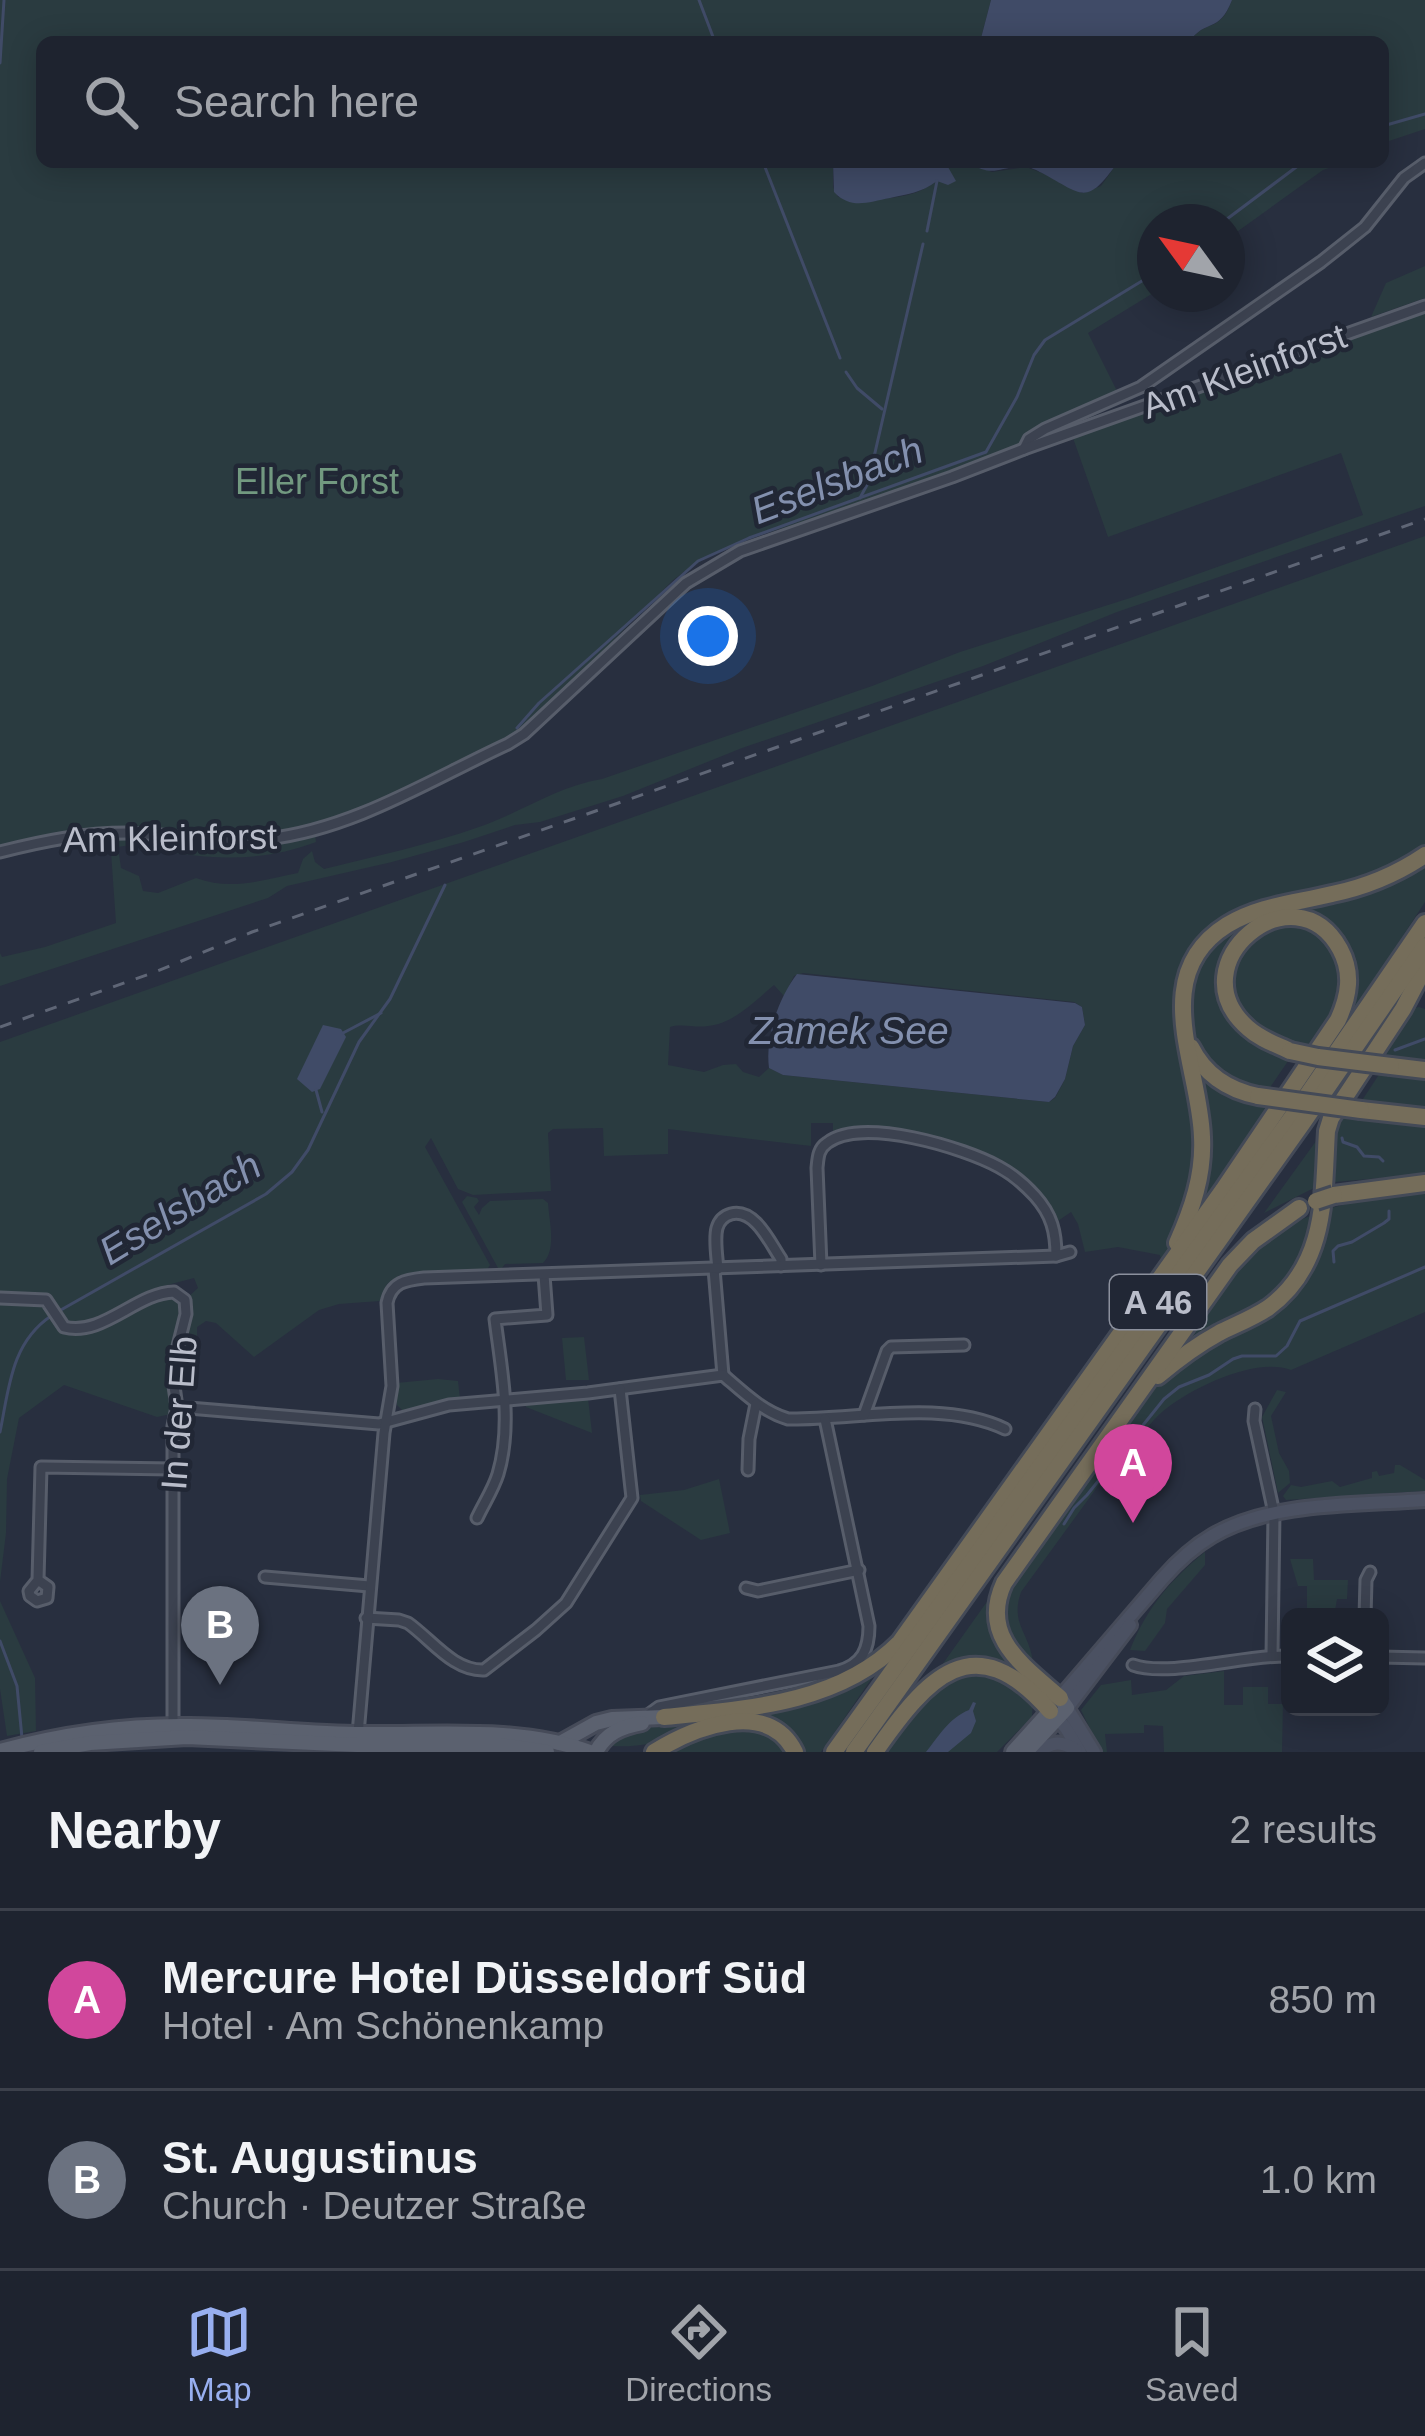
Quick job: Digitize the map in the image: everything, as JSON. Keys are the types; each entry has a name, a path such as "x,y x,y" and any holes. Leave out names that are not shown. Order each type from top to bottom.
{"highway":[{"path":"1162,1276 1191,1210 1202,1156 1182,1003 1185,983 1205,944 1223,927 1273,905 1364,886 1425,856"},
{"path":"652,1716 714,1712 814,1694 866,1671 900,1642 1223,1190 1336,1024 1346,1002 1348,968 1335,940 1313,923 1288,917 1254,927 1231,954 1226,973 1226,990 1238,1018 1251,1031 1289,1051 1318,1058 1425,1070"},
{"name":"A 46","path":"834,1752 1292,1117 1425,923"},
{"name":"A 46","path":"854,1752 1425,946"},
{"path":"1129,1406 1178,1359 1268,1308 1293,1282 1320,1228 1331,1118 1425,968"},
{"path":"1185,1035 1195,1056 1216,1079 1244,1093 1425,1117"},
{"path":"1185,1288 1252,1230 1316,1201 1425,1183"},
{"path":"1062,1711 1002,1639 998,1596 1012,1569 1241,1253 1265,1231 1316,1201"},
{"path":"887,1680 900,1642"},
{"path":"875,1752 926,1688 969,1666 1006,1671 1062,1711"},
{"path":"654,1752 724,1723 758,1722 782,1733 795,1752"},
{"path":"667,1752 691,1734"}],"main road":[{"path":"1026,1752 1062,1711 1128,1615 1198,1544 1243,1521 1274,1513 1425,1500"},
{"path":"1013,1752 1062,1711"},
{"path":"1062,1711 1079,1752"},
{"path":"1062,1711 1094,1752"},
{"path":"554,1747 611,1718 652,1716"},
{"path":"7,1749 36,1748 85,1732 173,1732 593,1752 607,1736 652,1716"},
{"path":"357,1740 410,1749 434,1744"},
{"path":"1040,1752 1057,1742 1079,1752"}],"street":[{"name":"Am Kleinforst","path":"1024,448 1033,436 1141,387 1321,262 1355,236 1405,178 1425,163"},
{"name":"Am Kleinforst","path":"0,852 62,836 129,833 212,841 264,840 364,814 524,734 672,595 721,560 1425,306"},
{"path":"1060,423 1064,435"},
{"path":"821,1265 819,1152 831,1140 868,1133 932,1142 998,1166 1044,1207 1056,1232 1056,1256"},
{"path":"723,1375 716,1269 718,1226 724,1217 746,1215 757,1224 781,1266"},
{"path":"357,1740 392,1386 387,1303 398,1284 424,1278 1070,1252"},
{"path":"477,1518 500,1468 505,1402 494,1318 547,1316 544,1275"},
{"name":"In der Elb","path":"0,1298 46,1300 68,1328 83,1328 161,1293 182,1296 186,1310 178,1346 173,1426 173,1732"},
{"path":"864,1415 887,1351 964,1345"},
{"path":"177,1407 386,1423 449,1406 723,1375 756,1404 788,1419 952,1414 1005,1429"},
{"path":"366,1618 408,1623 463,1666 484,1670 559,1610 632,1498 620,1389"},
{"path":"748,1471 748,1439 756,1404"},
{"path":"1255,1409 1253,1421 1274,1513 1272,1655"},
{"path":"652,1716 839,1671 854,1665 867,1647 869,1627 859,1570 825,1418"},
{"path":"38,1580 40,1467 173,1469"},
{"path":"746,1588 758,1591 859,1570"},
{"path":"1365,1608 1370,1572"},
{"path":"265,1577 369,1586"},
{"path":"1133,1665 1141,1669 1281,1656"},
{"path":"1389,1658 1425,1658"}],"green space":[{"name":"Eller Forst","path":"0,0 991,0 982,36 36,36 36,168 833,168 838,197 877,199 926,188 937,181 931,168 992,172 1029,168 1082,193 1101,186 1114,168 1329,168 1245,226 1245,204 1137,204 1137,303 1088,333 1120,397 1030,432 1018,449 762,535 693,566 672,581 522,733 352,817 264,838 129,832 0,851"},
{"path":"1232,0 1425,0 1425,129 1389,141 1389,36 1195,36 1227,11"},
{"path":"1425,266 1425,298 1371,317 1386,283"},
{"path":"1425,311 1425,506 1117,612 983,666 742,748 623,796 392,862 287,886 268,898 0,986 0,953 2,957 45,947 116,923 110,838 230,845 315,834 316,842 293,850 247,857 118,847 121,868 139,876 143,891 158,893 196,878 234,884 298,873 312,851 315,862 324,869 402,850 479,827 570,787 1363,515 1341,453 1108,537 1073,438"},
{"path":"1425,536 1425,902 1282,1115 1325,1049 1337,1001 1308,1045 1299,1045 1269,1089 1269,1108 1161,1261 1160,1255 1118,1247 1085,1252 1071,1212 1055,1223 1038,1198 999,1165 889,1132 833,1136 833,1123 811,1123 811,1146 668,1129 668,1154 604,1156 603,1128 553,1129 548,1133 551,1191 473,1195 458,1189 431,1138 425,1147 490,1265 485,1273 400,1275 387,1284 380,1301 319,1310 254,1357 216,1323 206,1321 197,1327 197,1341 181,1349 187,1298 198,1288 194,1278 156,1288 153,1295 180,1297 183,1310 172,1358 171,1414 157,1417 64,1385 19,1418 7,1479 0,1582 0,1042","holes":["803,973 1074,1002 1082,1007 1085,1025 1073,1046 1065,1079 1049,1102 783,1075 769,1068 759,1077 736,1064 704,1072 668,1065 670,1027 726,1021 774,985 784,996 794,976"]},
{"path":"1410,1009 1425,1009 1425,1065 1376,1057"},
{"path":"1380,1073 1425,1077 1425,1110 1361,1102"},
{"path":"1342,1115 1361,1120 1377,1116 1425,1121 1425,1174 1335,1182 1335,1126"},
{"path":"1319,1137 1318,1186 1264,1213"},
{"path":"1425,1192 1425,1312 1291,1370 1261,1367 1227,1376 1163,1412 1130,1442 1021,1592 1019,1620 1033,1662 1009,1627 1006,1608 1012,1586 1152,1390 1222,1338 1290,1302 1324,1242 1331,1208"},
{"path":"467,1196 479,1201 474,1207 479,1215 490,1201 543,1199 548,1203 551,1243 543,1263 498,1268 462,1202"},
{"path":"1316,1214 1296,1263 1273,1295 1243,1319 1172,1358 1217,1293 1251,1255 1292,1224"},
{"path":"584,1337 589,1380 566,1380 562,1338"},
{"path":"458,1381 460,1399 403,1411 397,1405 396,1383"},
{"path":"1277,1390 1286,1392 1271,1416 1290,1483 1278,1493 1262,1417"},
{"path":"588,1398 592,1433 526,1407 526,1404"},
{"path":"1395,1465 1425,1480 1425,1491 1286,1500 1283,1496 1291,1485 1332,1481 1340,1487 1372,1478 1372,1472 1379,1476 1394,1473"},
{"path":"719,1479 730,1533 701,1540 641,1501 640,1495 684,1490"},
{"path":"1205,1552 1205,1565 1167,1609 1165,1623 1145,1651 1130,1650 1161,1596"},
{"path":"1290,1559 1313,1559 1314,1580 1348,1580 1347,1599 1337,1599 1336,1608 1307,1608 1307,1586 1298,1586"},
{"path":"991,1596 1021,1674 1003,1665 937,1672"},
{"path":"0,1601 35,1678 36,1731 7,1736 0,1689"},
{"path":"1224,1671 1224,1705 1243,1705 1243,1687 1268,1687 1268,1704 1281,1704 1282,1752 1164,1752 1163,1726 1144,1725 1144,1733 1105,1734 1107,1752 1101,1752 1081,1710 1101,1685 1131,1680 1132,1695 1166,1690 1184,1676"},
{"path":"964,1673 996,1675 1033,1702 1032,1717 997,1752 882,1752 929,1691"},
{"path":"874,1675 821,1752 799,1752 755,1717 658,1743 604,1745 640,1728 705,1719"},
{"path":"759,1725 789,1752 675,1752 714,1732"}],"water":[{"path":"991,0 1232,0 1222,18 1195,36 982,36"},
{"path":"833,168 949,168 956,181 948,185 937,181 909,194 867,203 853,203 834,192"},
{"path":"1031,168 1113,168 1091,191 1067,187"},
{"name":"Zamek See","path":"797,974 1075,1003 1082,1007 1085,1025 1073,1046 1065,1079 1049,1102 783,1075 769,1068 769,1044 779,1007"},
{"path":"323,1025 341,1029 346,1037 320,1089 312,1092 297,1079"},
{"path":"973,1702 976,1721 971,1733 948,1752 926,1752 945,1728"}],"waterway":[{"path":"0,63 4,0"},
{"path":"699,0 713,36"},
{"name":"Eselsbach","path":"1389,124 1425,114"},
{"path":"765,168 840,358"},
{"name":"Eselsbach","path":"1245,206 1295,168"},
{"path":"927,231 937,181"},
{"path":"860,498 868,483 923,244"},
{"name":"Eselsbach","path":"517,728 698,561 986,452 1045,340 1137,284"},
{"path":"846,372 882,409"},
{"name":"Eselsbach","path":"59,1311 266,1194 292,1172 308,1150 359,1042 390,999 445,885"},
{"path":"343,1033 381,1013"},
{"path":"1395,1050 1425,1039"},
{"path":"316,1090 322,1112"},
{"path":"1342,1138 1364,1156 1383,1161"},
{"path":"1334,1262 1333,1251 1338,1246 1384,1223 1389,1211"},
{"path":"1064,1524 1164,1399 1179,1387 1242,1356 1276,1356 1300,1321 1425,1267"},
{"name":"Eselsbach","path":"0,1432 20,1353 27,1339 51,1316"},
{"name":"Eselsbach","path":"0,1641 17,1686 22,1738"}],"railway":[{"path":"0,1027 252,932 1425,519"}],"place":[{"name":"Mercure Hotel Düsseldorf Süd","path":"1133,1523"},
{"name":"St. Augustinus","path":"220,1685"}]}
